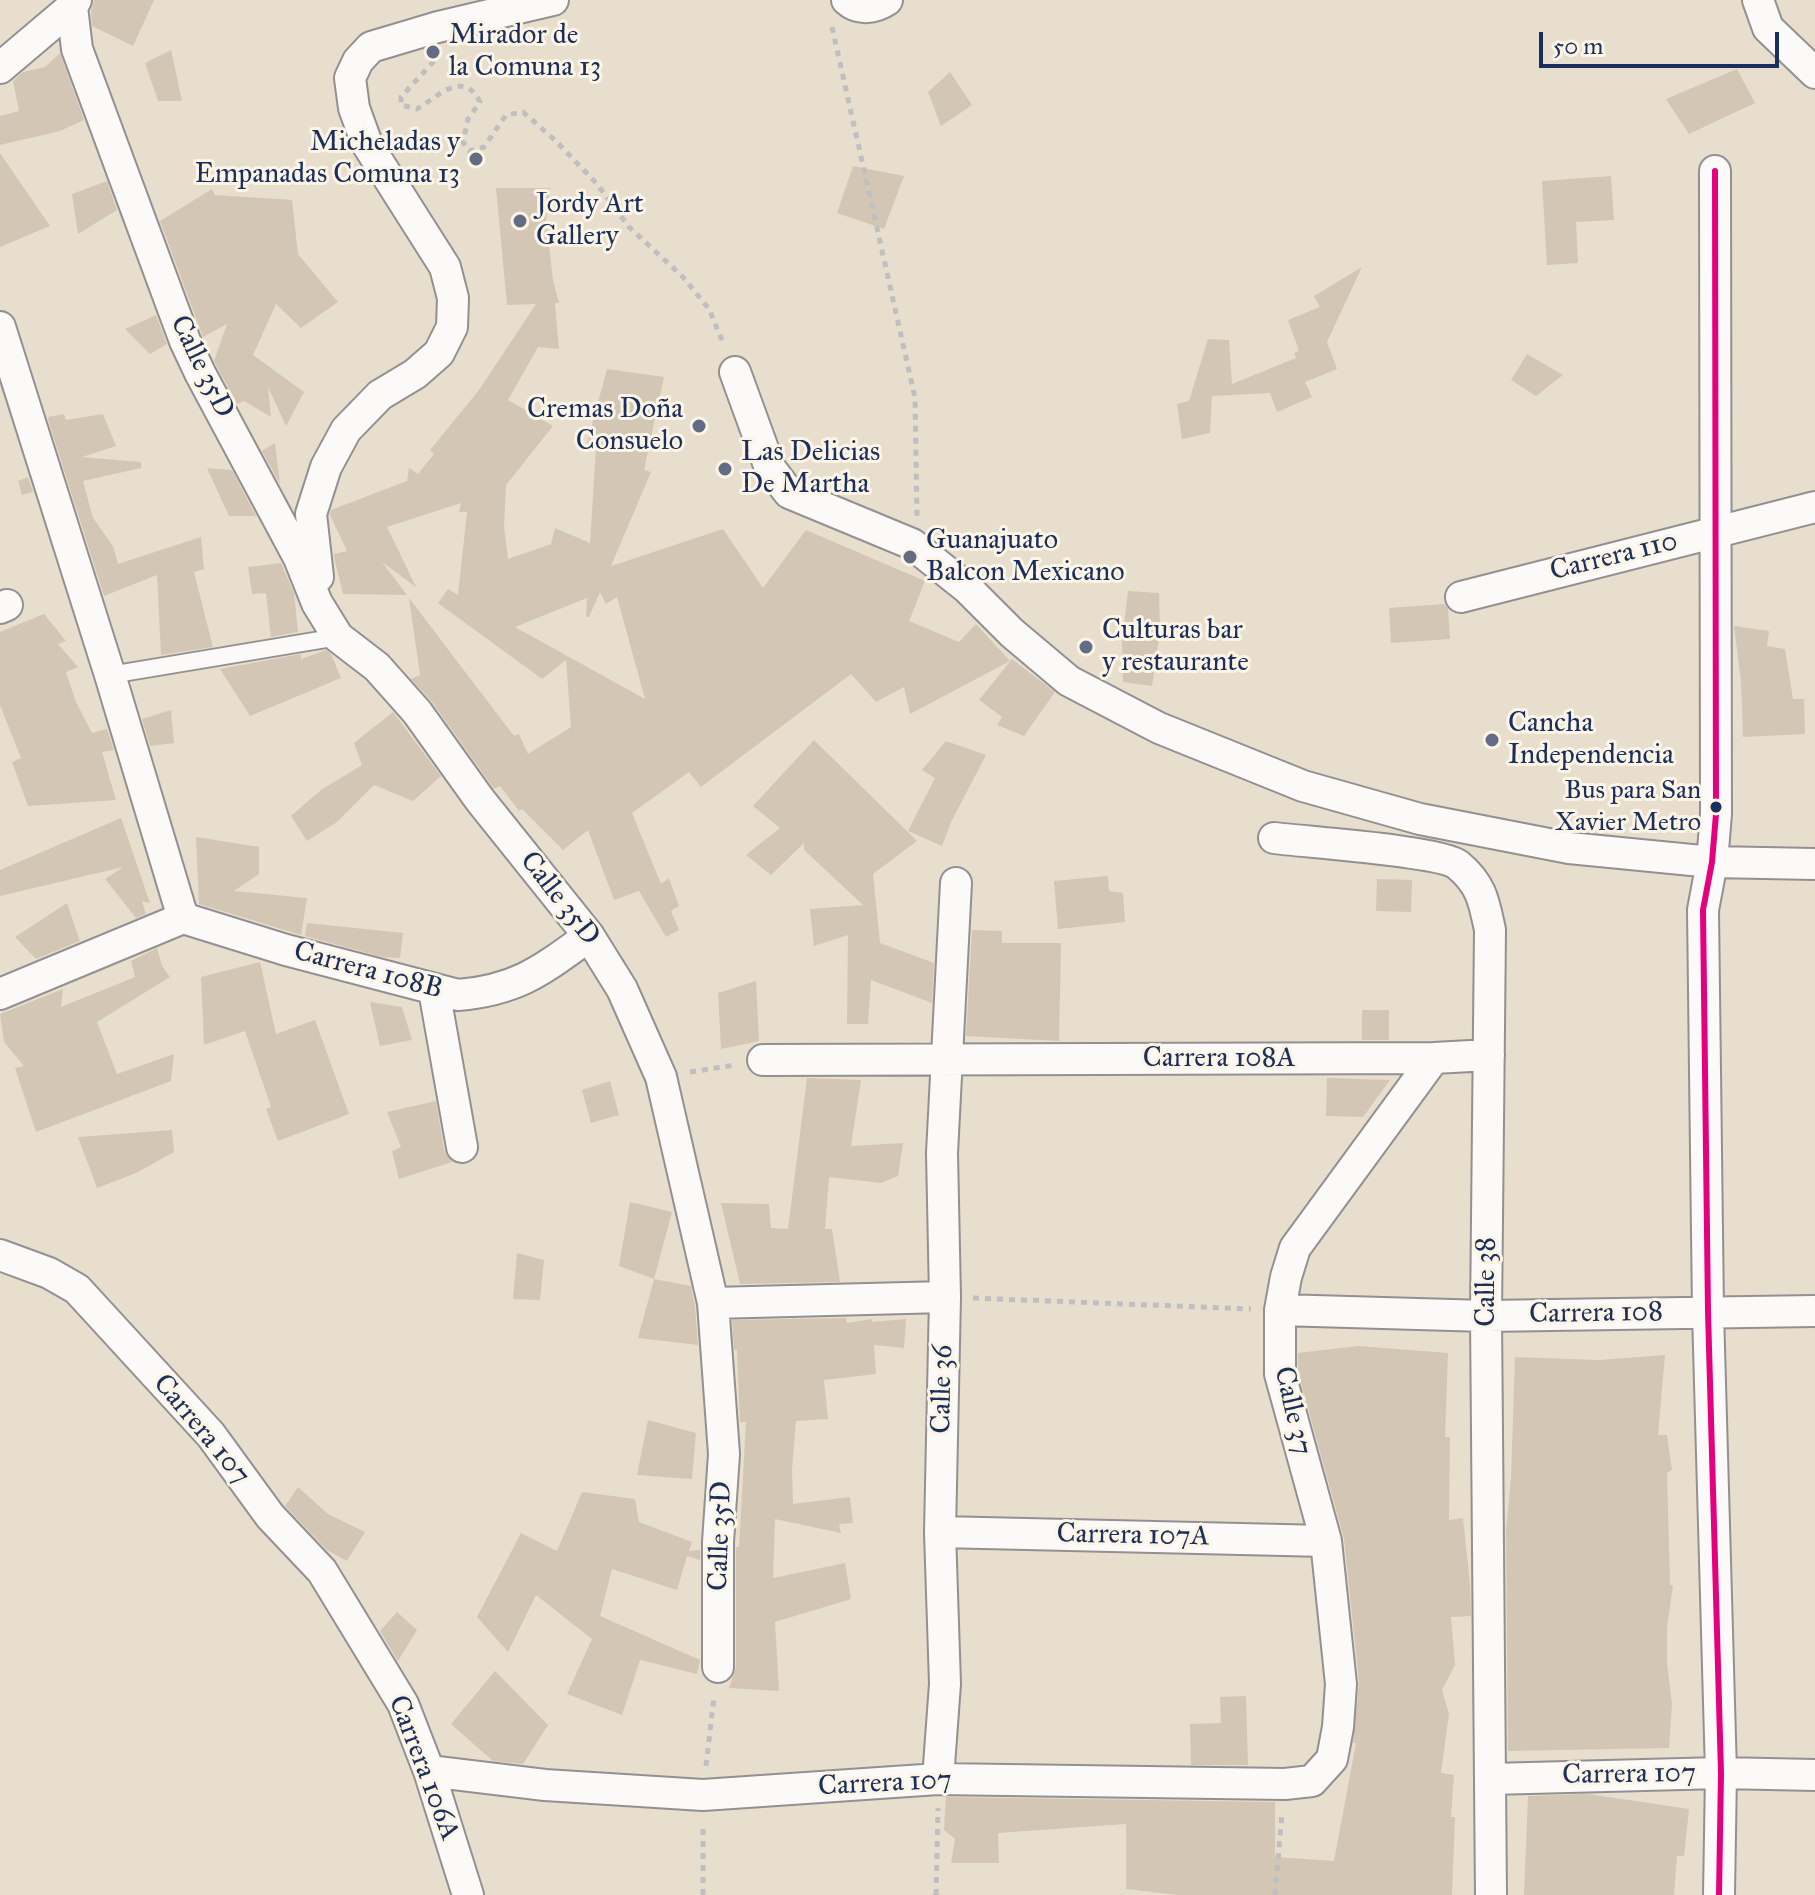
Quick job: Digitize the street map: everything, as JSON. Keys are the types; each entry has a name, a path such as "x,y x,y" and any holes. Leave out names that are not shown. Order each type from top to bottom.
{"street":[{"path":"317,603 318,582 311,514 326,467 346,430 380,395 415,374 439,353 452,327 453,298 445,267 367,144 354,108 350,78 358,61 371,47 438,27 553,0"},
{"path":"838,8 873,7 887,0"},
{"path":"1758,0 1768,28 1815,73"},
{"path":"0,68 74,3"},
{"name":"Calle 35D","path":"74,3 77,49 185,341 299,558 317,603 338,637 377,667 417,712 480,800 589,936 622,989 661,1077 713,1303 724,1454 718,1542 718,1667"},
{"path":"1715,171 1716,814 1712,862 1703,910 1708,1312 1721,1773 1719,1895"},
{"path":"0,327 183,918 0,994"},
{"path":"735,372 770,468 789,493 912,544 967,588 1012,633 1069,681 1159,728 1303,786 1420,819 1569,848 1712,862 1815,864"},
{"name":"Carrera 110","path":"1461,597 1815,507"},
{"name":"Calle 38","path":"1274,838 1408,853 1456,863 1482,890 1490,930 1486,1316 1491,1895"},
{"name":"Calle 36","path":"938,1779 945,1684 940,1532 945,1297 942,1153 956,883"},
{"name":"Carrera 108B","path":"183,918 286,950 458,995 486,993 536,974 589,936"},
{"path":"434,990 462,1147"},
{"name":"Carrera 108A","path":"763,1060 1434,1058 1489,1055"},
{"name":"Calle 37","path":"1332,1759 1341,1684 1326,1541 1280,1374 1280,1310 1295,1248 1434,1058"},
{"name":"Carrera 107","path":"0,1255 49,1273 77,1289 211,1435 270,1516 322,1571 366,1646"},
{"path":"713,1303 945,1297"},
{"name":"Carrera 108","path":"1280,1310 1486,1316 1815,1311"},
{"name":"Carrera 107A","path":"940,1532 1326,1541"},
{"name":"Carrera 106A","path":"366,1646 403,1704 429,1771 468,1895"},
{"name":"Carrera 107","path":"429,1771 545,1785 703,1795 938,1779 1285,1784 1312,1781 1332,1759"},
{"name":"Carrera 107","path":"1491,1779 1721,1773 1815,1775"}],"lane":[{"path":"110,675 338,637"}],"path":[{"path":"838,8 915,398 919,508 912,544"},
{"path":"438,27 447,33 451,44 401,97 401,105 417,109 450,87 464,85 475,91 480,102 468,119 463,142 469,151 484,147 506,115 523,112 597,184 629,227 682,276 709,309 735,372"},
{"path":"661,1077 763,1060"},
{"path":"945,1297 1280,1310"},
{"path":"703,1895 703,1795 718,1667"},
{"path":"936,1895 938,1779"},
{"path":"1275,1895 1285,1784"}],"building":[{"path":"94,0 154,0 133,46 92,26"},
{"path":"171,50 182,101 158,101 145,63"},
{"path":"60,53 84,120 60,131 0,145 0,116 19,111 13,81 23,72 45,67"},
{"path":"1737,69 1755,103 1689,134 1666,99"},
{"path":"950,72 972,105 941,126 928,92"},
{"path":"0,153 50,226 0,247"},
{"path":"853,166 904,176 884,229 837,213"},
{"path":"1611,176 1614,220 1576,222 1578,263 1547,265 1542,181"},
{"path":"107,181 117,210 78,234 72,194"},
{"path":"496,188 550,188 546,219 553,280 559,303 555,303 559,349 538,347 508,400 553,426 506,485 504,527 508,559 551,544 555,528 590,543 596,449 586,447 607,369 664,377 644,470 651,472 611,566 723,529 763,588 806,530 925,581 909,621 959,642 976,624 1010,661 910,714 904,687 876,702 851,674 701,787 689,772 632,813 661,884 669,878 679,906 671,911 679,930 666,937 639,891 614,900 588,830 563,850 522,809 519,811 500,786 494,789 432,702 411,679 420,675 409,598 514,736 519,734 528,754 571,727 566,660 542,679 438,603 448,589 458,595 467,512 459,512 461,503 387,527 416,587 382,562 407,595 343,594 334,554 347,551 330,515 331,510 407,481 409,468 418,474 434,454 430,450 479,390 536,304 507,305","holes":["600,592 606,604 617,597 645,699 515,627 587,598 586,617 589,617"]},
{"path":"212,189 215,195 292,200 298,254 338,302 301,328 276,304 253,355 304,392 286,426 268,387 271,417 244,401 237,404 214,361 227,324 203,337 160,221"},
{"path":"1362,267 1327,342 1337,369 1305,382 1312,397 1277,412 1270,393 1212,396 1210,433 1182,439 1177,404 1189,401 1208,339 1229,340 1232,384 1296,358 1294,353 1299,351 1288,320 1320,307 1314,296"},
{"path":"156,315 167,344 150,354 125,329"},
{"path":"1527,354 1563,375 1536,396 1511,380"},
{"path":"64,414 66,420 103,414 116,446 82,457 141,462 141,468 83,481 93,518 113,546 118,564 201,537 204,569 194,572 213,647 161,655 157,575 104,596 49,423 48,417"},
{"path":"275,443 280,484 262,451"},
{"path":"207,468 232,470 256,516 229,516"},
{"path":"28,477 33,492 22,495 18,481"},
{"path":"281,563 294,593 298,632 271,637 266,593 252,594 248,567"},
{"path":"1128,591 1159,593 1160,631 1152,686 1123,682 1122,642"},
{"path":"1445,604 1450,639 1391,643 1389,608"},
{"path":"44,614 66,641 58,644 78,667 66,672 76,702 92,733 107,729 114,750 102,752 116,800 28,806 12,762 21,758 0,705 0,632"},
{"path":"1734,626 1769,631 1767,646 1785,649 1793,699 1804,699 1805,734 1743,737 1741,681"},
{"path":"326,650 331,654 341,678 250,716 220,669 301,654 301,659"},
{"path":"1012,659 1055,692 1024,736 997,725 1002,717 979,700"},
{"path":"171,710 174,743 150,746 142,719"},
{"path":"393,712 441,776 413,801 374,785 337,822 307,841 291,816 321,790 362,765 354,743"},
{"path":"814,740 917,841 873,874 880,943 934,963 932,1003 871,980 868,1024 847,1024 848,935 814,946 810,909 863,905 804,850 804,843 771,875 746,855 780,828 753,806"},
{"path":"946,741 986,755 942,846 908,831 935,778 922,770"},
{"path":"121,818 150,903 142,901 146,914 136,918 105,879 123,867 0,896 0,870"},
{"path":"196,837 259,847 259,874 234,891 307,898 301,935 199,904"},
{"path":"1108,876 1109,891 1123,893 1125,922 1058,929 1054,881"},
{"path":"1377,879 1412,880 1411,912 1376,911"},
{"path":"67,903 80,941 36,959 15,937"},
{"path":"307,923 403,933 400,958 382,957 305,936"},
{"path":"972,930 1002,931 1002,943 1061,943 1059,1041 966,1036"},
{"path":"157,948 162,966 170,977 97,1022 117,1074 174,1054 171,1081 36,1132 15,1068 24,1066 4,1042 0,1014 63,989 61,1007 135,977 131,961"},
{"path":"260,962 276,1034 315,1020 349,1114 278,1141 266,1109 271,1107 245,1031 204,1045 201,977"},
{"path":"756,981 759,1041 721,1049 718,993"},
{"path":"370,1002 402,1007 412,1040 380,1046"},
{"path":"1362,1010 1389,1010 1389,1040 1362,1040"},
{"path":"807,1078 861,1080 851,1146 903,1143 898,1176 881,1183 829,1177 825,1229 832,1229 840,1282 740,1284 721,1203 769,1204 771,1228 788,1229"},
{"path":"1327,1078 1390,1080 1363,1117 1326,1116"},
{"path":"610,1081 619,1115 591,1123 582,1090"},
{"path":"436,1101 444,1150 452,1162 399,1179 392,1151 401,1147 387,1112"},
{"path":"172,1130 174,1152 136,1173 97,1188 78,1137"},
{"path":"630,1202 672,1212 654,1279 619,1266"},
{"path":"517,1253 544,1260 540,1300 513,1299"},
{"path":"654,1279 691,1286 698,1345 638,1338"},
{"path":"846,1318 847,1323 906,1319 904,1348 874,1345 876,1374 824,1380 828,1419 796,1421 793,1504 850,1497 853,1523 839,1524 841,1533 775,1519 773,1578 845,1563 851,1599 775,1622 779,1691 729,1688 736,1667 736,1547 739,1547 746,1422 740,1422 737,1350 734,1350 732,1320"},
{"path":"1358,1346 1448,1353 1445,1437 1450,1437 1449,1520 1463,1518 1471,1616 1451,1617 1455,1665 1442,1690 1449,1714 1441,1773 1454,1775 1452,1895 1178,1895 1126,1889 1126,1824 998,1833 999,1863 951,1863 955,1839 944,1830 946,1797 1275,1802 1275,1857 1334,1861 1356,1743 1353,1743 1359,1682 1344,1539 1298,1372 1298,1353"},
{"path":"1665,1355 1658,1435 1667,1435 1672,1470 1667,1473 1670,1585 1673,1585 1667,1627 1672,1704 1669,1748 1508,1751 1506,1531 1515,1357 1599,1360"},
{"path":"648,1420 696,1433 692,1479 637,1475"},
{"path":"298,1487 328,1514 365,1532 347,1561 327,1550 285,1506"},
{"path":"582,1492 635,1499 639,1522 692,1542 689,1551 700,1550 700,1560 687,1556 677,1590 612,1569 600,1616 700,1660 697,1674 640,1660 622,1715 567,1694 592,1639 536,1595 508,1652 477,1617 521,1533 557,1551"},
{"path":"397,1612 417,1630 398,1661 380,1631"},
{"path":"495,1671 548,1725 523,1764 493,1761 451,1724"},
{"path":"1246,1696 1248,1765 1191,1765 1190,1724 1221,1723 1220,1697"},
{"path":"1588,1794 1689,1809 1684,1856 1677,1856 1674,1895 1524,1895 1528,1796"}],"transit line":[{"path":"1715,171 1716,814 1712,862 1703,910 1708,1312 1721,1773 1719,1895"}],"place":[{"name":"Mirador de la Comuna 13","path":"433,52"},
{"name":"Micheladas y Empanadas Comuna 13","path":"476,159"},
{"name":"Jordy Art Gallery","path":"520,221"},
{"name":"Cremas Doña Consuelo","path":"699,426"},
{"name":"Las Delicias De Martha","path":"725,469"},
{"name":"Guanajuato Balcon Mexicano","path":"910,557"},
{"name":"Culturas bar y restaurante","path":"1086,647"},
{"name":"Cancha Independencia","path":"1492,740"},
{"name":"Bus para San Xavier Metro","path":"1716,807"}]}
